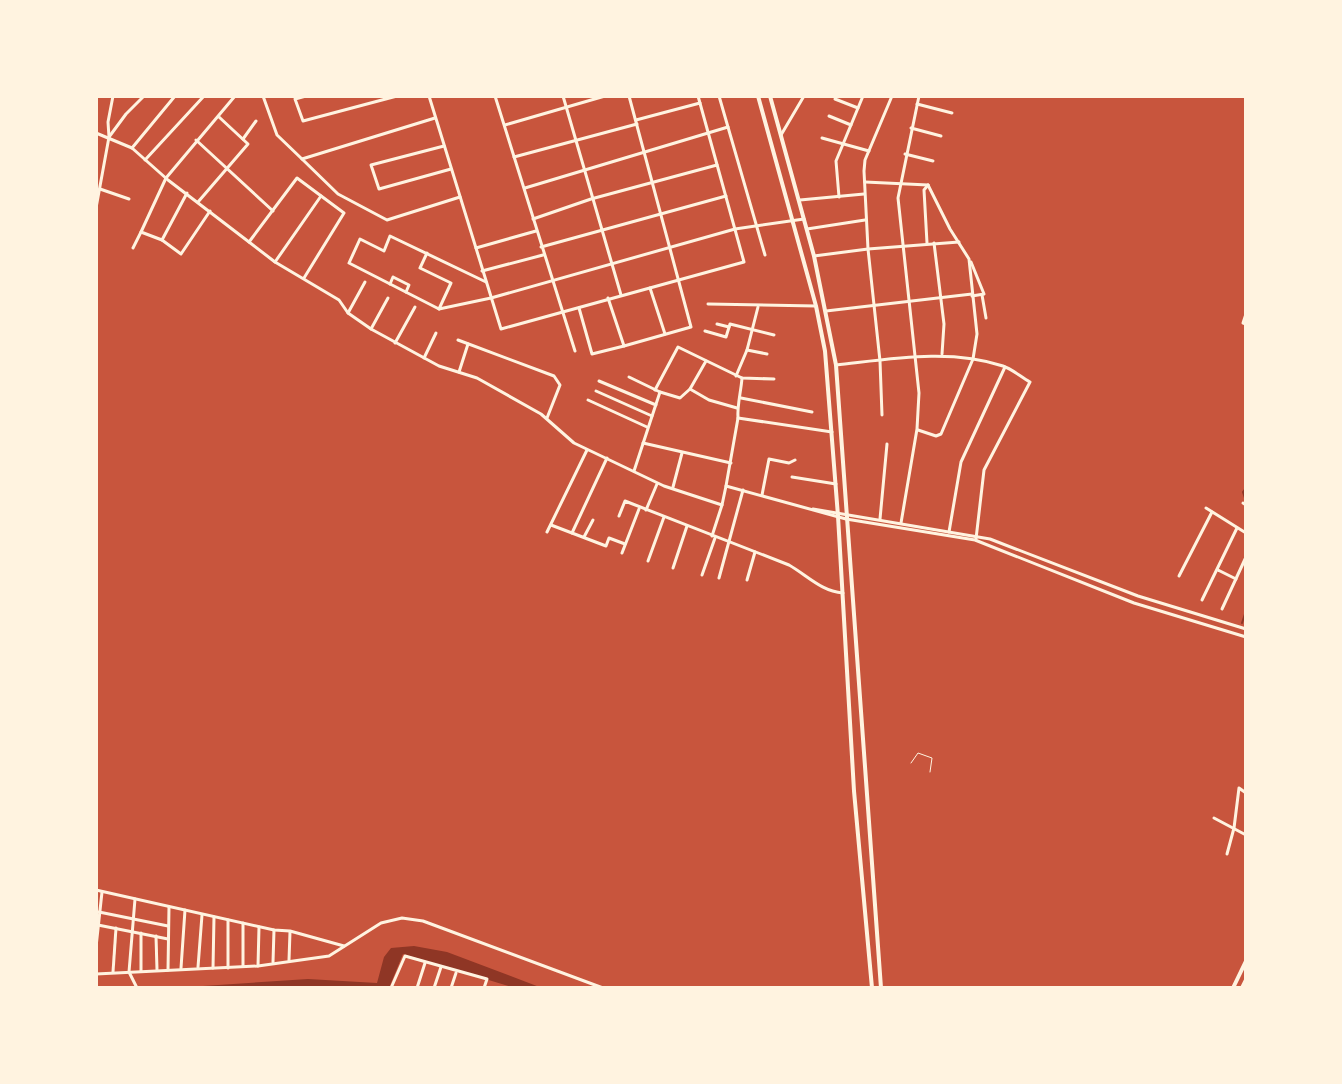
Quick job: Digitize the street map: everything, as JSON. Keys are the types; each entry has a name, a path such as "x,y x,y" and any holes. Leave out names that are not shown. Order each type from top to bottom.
{"main road":[{"path":"758,96 816,306 825,351 855,803 872,988"},
{"path":"770,96 805,219 836,365 881,988"},
{"path":"1233,988 1246,961"},
{"path":"1242,988 1246,979"}],"street":[{"path":"96,208 113,96"},
{"path":"109,137 144,96"},
{"path":"132,148 175,96"},
{"path":"145,160 204,96"},
{"path":"133,248 166,178 235,96"},
{"path":"263,96 277,135 338,194 387,220 460,197"},
{"path":"306,96 295,99 303,121 397,96"},
{"path":"429,96 501,329 744,262 698,96"},
{"path":"496,96 575,351"},
{"path":"563,96 621,295"},
{"path":"504,125 605,96"},
{"path":"578,307 592,354 691,327 629,96"},
{"path":"719,96 765,255"},
{"path":"781,135 804,96"},
{"path":"839,197 836,161 863,96"},
{"path":"882,415 880,361 865,220 865,160 892,96"},
{"path":"901,523 917,429 919,393 898,198 919,96"},
{"path":"835,99 858,108"},
{"path":"514,157 700,103"},
{"path":"917,104 952,113"},
{"path":"198,202 248,144 218,116"},
{"path":"829,116 851,125"},
{"path":"302,159 435,118"},
{"path":"243,139 256,121"},
{"path":"524,188 728,127"},
{"path":"911,128 941,136"},
{"path":"96,133 132,148 275,262 339,300 348,313 371,329 424,358 477,378 547,419 574,443 587,450 658,483 722,505"},
{"path":"822,138 869,151"},
{"path":"196,140 273,211"},
{"path":"444,146 371,165 379,189 451,169"},
{"path":"905,154 933,161"},
{"path":"533,219 591,199 717,164"},
{"path":"249,242 297,178 344,213 304,278"},
{"path":"865,182 928,185"},
{"path":"928,185 980,280 986,318"},
{"path":"927,244 924,190 928,185"},
{"path":"100,189 129,199"},
{"path":"162,240 187,193"},
{"path":"800,200 864,194"},
{"path":"275,262 321,196"},
{"path":"541,247 726,196"},
{"path":"141,232 162,240 181,254 210,211"},
{"path":"486,282 390,236 384,251 360,239 349,263 439,309 552,282 735,229 805,219"},
{"path":"807,229 865,220"},
{"path":"476,248 536,231"},
{"path":"814,256 959,242"},
{"path":"934,243 944,324 941,356"},
{"path":"427,253 420,268 451,283 439,309"},
{"path":"482,271 543,255"},
{"path":"917,429 939,436 973,359 977,334 969,259"},
{"path":"348,313 365,282"},
{"path":"650,287 665,334"},
{"path":"826,311 982,295"},
{"path":"371,329 388,298"},
{"path":"608,298 624,346"},
{"path":"708,304 816,306"},
{"path":"736,376 747,350 758,306"},
{"path":"395,343 415,307"},
{"path":"1244,324 1246,314"},
{"path":"717,324 729,327"},
{"path":"705,331 726,337 730,324 774,335"},
{"path":"424,358 436,333"},
{"path":"458,340 554,376 560,385 547,419"},
{"path":"459,372 468,344"},
{"path":"655,390 678,347 736,376 774,379"},
{"path":"747,350 767,354"},
{"path":"836,365 941,356 973,359 1005,367 1030,382 984,470 976,538"},
{"path":"629,377 680,398 690,389 706,361"},
{"path":"949,534 961,462 1005,367"},
{"path":"702,575 731,463 742,378"},
{"path":"599,381 656,405"},
{"path":"690,389 709,400 737,408"},
{"path":"596,391 652,416"},
{"path":"634,471 660,392"},
{"path":"741,398 812,412"},
{"path":"588,400 648,427"},
{"path":"738,418 832,432"},
{"path":"643,443 731,463"},
{"path":"880,519 887,444"},
{"path":"547,532 587,450"},
{"path":"673,487 682,453"},
{"path":"572,533 607,458"},
{"path":"762,495 769,459 789,463 795,460"},
{"path":"792,477 836,484"},
{"path":"646,510 658,483"},
{"path":"726,486 846,516 976,538 1138,596 1246,629"},
{"path":"719,578 743,490"},
{"path":"619,516 625,501 789,565 821,588 843,593"},
{"path":"622,553 640,507"},
{"path":"1206,508 1246,533"},
{"path":"1179,576 1212,512"},
{"path":"846,516 880,519 949,534"},
{"path":"648,561 664,517"},
{"path":"584,537 593,520"},
{"path":"551,525 606,546 609,538 625,544"},
{"path":"673,568 687,526"},
{"path":"1202,600 1237,528"},
{"path":"976,538 1134,603 1246,637"},
{"path":"747,580 755,552"},
{"path":"1222,609 1246,557"},
{"path":"1217,570 1236,579"},
{"path":"1227,854 1239,788 1246,793"},
{"path":"1214,818 1246,835"},
{"path":"96,890 259,927 290,931 344,946"},
{"path":"96,947 102,891"},
{"path":"135,899 129,972 137,988"},
{"path":"168,970 169,907"},
{"path":"181,968 185,910"},
{"path":"99,912 168,926"},
{"path":"198,967 202,913"},
{"path":"213,968 214,917"},
{"path":"96,974 258,966 329,956 381,923 402,918 423,921 603,988"},
{"path":"228,920 228,968"},
{"path":"243,923 243,966"},
{"path":"98,925 168,939"},
{"path":"258,966 259,927"},
{"path":"113,973 116,928"},
{"path":"273,962 274,930"},
{"path":"289,960 290,931"},
{"path":"141,933 141,971"},
{"path":"156,936 157,970"},
{"path":"391,988 402,958 410,957 487,979 484,988"},
{"path":"417,988 425,963"},
{"path":"434,988 441,967"},
{"path":"451,988 456,971"},
{"path":"1240,974 1246,979"}],"lane":[{"path":"911,763 918,753 932,758 930,772"}],"shaded area":[{"path":"414,946 447,952 542,988 515,988 403,954 389,988 173,988 308,979 377,983 384,957 391,948"}],"waterway":[{"path":"1246,488 1243,492 1246,501"},
{"path":"1242,623 1246,611"}]}
